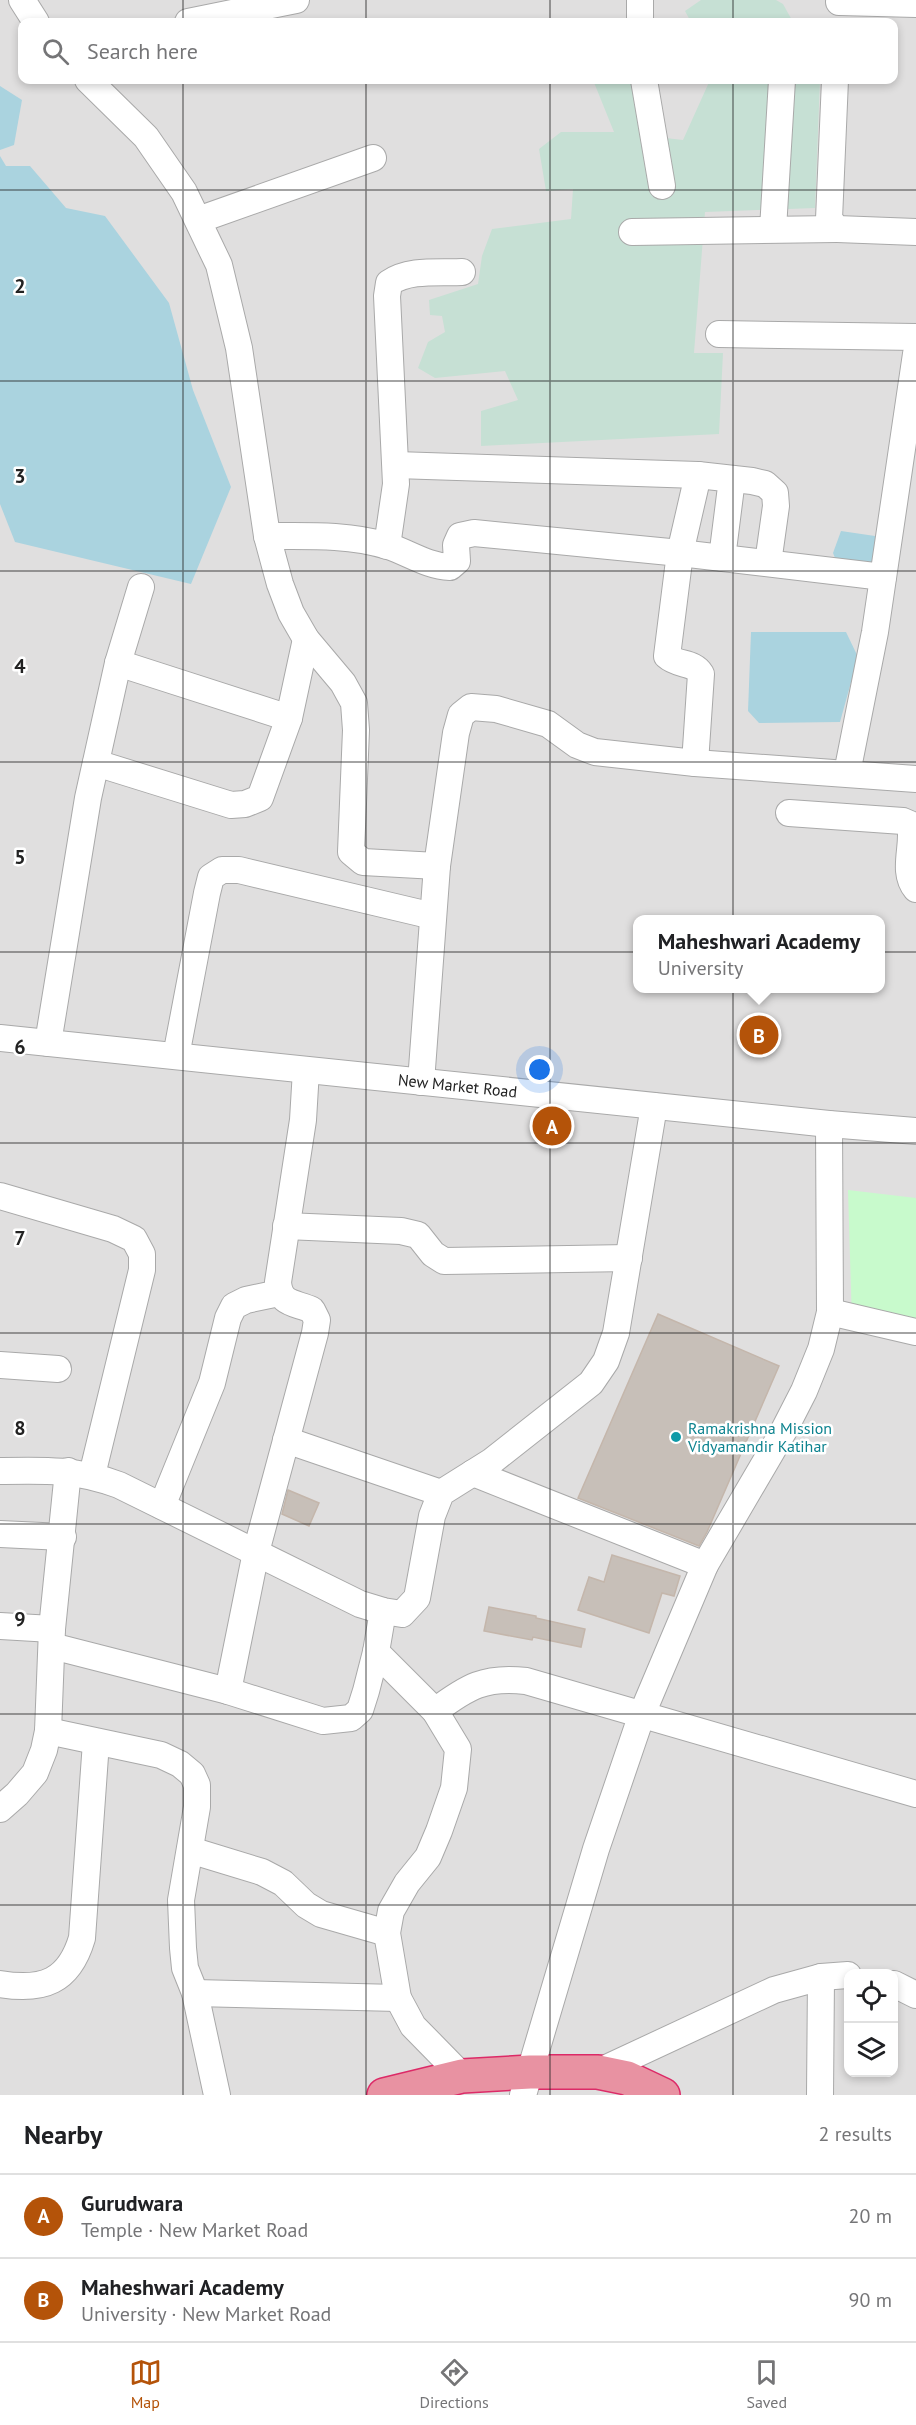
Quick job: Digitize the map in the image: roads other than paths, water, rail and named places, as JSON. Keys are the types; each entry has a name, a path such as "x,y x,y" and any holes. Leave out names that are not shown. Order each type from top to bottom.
{"highway":[{"path":"384,2095 462,2076 526,2083 598,2072 627,2078 663,2095"}],"street":[{"path":"22,0 33,18"},
{"path":"208,18 296,0"},
{"path":"640,0 640,18"},
{"path":"838,8 916,4"},
{"path":"92,84 146,137 184,192 219,265 239,348 267,537 284,593 306,639 343,682 354,703 356,730 351,852 363,862 437,866"},
{"path":"645,84 662,186"},
{"path":"773,229 782,84"},
{"path":"835,84 829,219 837,229"},
{"path":"198,220 373,158"},
{"path":"632,232 725,232 773,229 916,232"},
{"path":"387,546 396,484 387,296 389,284 398,277 413,274 462,272"},
{"path":"719,334 916,337"},
{"path":"847,773 875,632 916,354"},
{"path":"396,465 698,475 765,484 775,493 776,506 768,563"},
{"path":"695,763 701,674 690,664 673,662 667,656 680,553 698,475"},
{"path":"722,558 732,479"},
{"path":"267,537 320,536 387,546 437,566 450,567 457,561 456,545 460,536 474,533 680,553 883,577"},
{"path":"48,1043 79,845 118,663 141,587"},
{"path":"96,763 231,805 245,804 260,798 289,717 306,639"},
{"path":"118,663 289,717"},
{"path":"421,1082 437,866 456,733 461,715 471,707 496,709 548,724 564,733 577,745 594,752 695,763 916,779"},
{"path":"789,813 903,821 910,824 912,831 909,873 911,883 916,889"},
{"path":"176,1056 207,893 211,877 222,870 239,870 433,916"},
{"name":"New Market Road","path":"0,1038 829,1124 916,1131"},
{"path":"228,1691 256,1552 315,1333 316,1320 312,1310 286,1302 279,1293 278,1282 303,1120 306,1070"},
{"path":"0,1471 80,1473 119,1485 360,1604 402,1614 417,1598 432,1516 441,1493 510,1447 591,1383 606,1361 616,1333 654,1106"},
{"path":"526,2083 596,1849 642,1714 705,1565 783,1432 804,1391 821,1349 830,1312 829,1124"},
{"path":"0,1196 113,1229 134,1239 142,1254 142,1270 80,1473 63,1537 52,1638 48,1731 44,1750 35,1773 0,1809"},
{"path":"286,1226 401,1231 418,1235 433,1254 444,1261 629,1258"},
{"path":"162,1506 212,1383 228,1318 234,1306 246,1300 279,1293"},
{"path":"830,1312 916,1332"},
{"path":"0,1365 58,1369"},
{"path":"286,1440 441,1493"},
{"path":"473,1473 705,1565"},
{"path":"0,1534 63,1537"},
{"path":"0,1626 52,1638 323,1721 351,1718 360,1710 376,1652 383,1611"},
{"path":"376,1652 435,1711 458,1749 454,1788 428,1857 407,1883 391,1911 387,1933 398,1998 413,2026 462,2076"},
{"path":"435,1711 462,1690 483,1681 507,1679 526,1681 916,1794"},
{"path":"48,1731 161,1755 180,1764 192,1774 197,1785 197,1807 181,1900 181,1926 185,1968 195,1994 217,2095"},
{"path":"0,1984 32,1985 52,1981 66,1971 76,1959 82,1938 96,1742"},
{"path":"190,1850 262,1872 283,1883 306,1905 321,1914 387,1933"},
{"path":"598,2072 774,1990 821,1977 844,1975"},
{"path":"820,2095 821,1977"},
{"path":"898,1986 916,1995"},
{"path":"195,1994 398,1998"}],"water":[{"path":"0,86 22,100 14,145 0,150"},
{"path":"0,156 6,166 30,166 66,208 105,216 169,303 193,390 231,487 191,584 15,542 0,504"},
{"path":"841,531 875,536 881,560 867,575 837,563 833,553"},
{"path":"751,632 846,632 858,657 840,722 759,723 748,711"}],"place":[{"name":"Maheshwari Academy","path":"759,1035"},
{"name":"Gurudwara","path":"552,1126"},
{"name":"Ramakrishna Mission Vidyamandir Katihar","path":"676,1437"}]}
